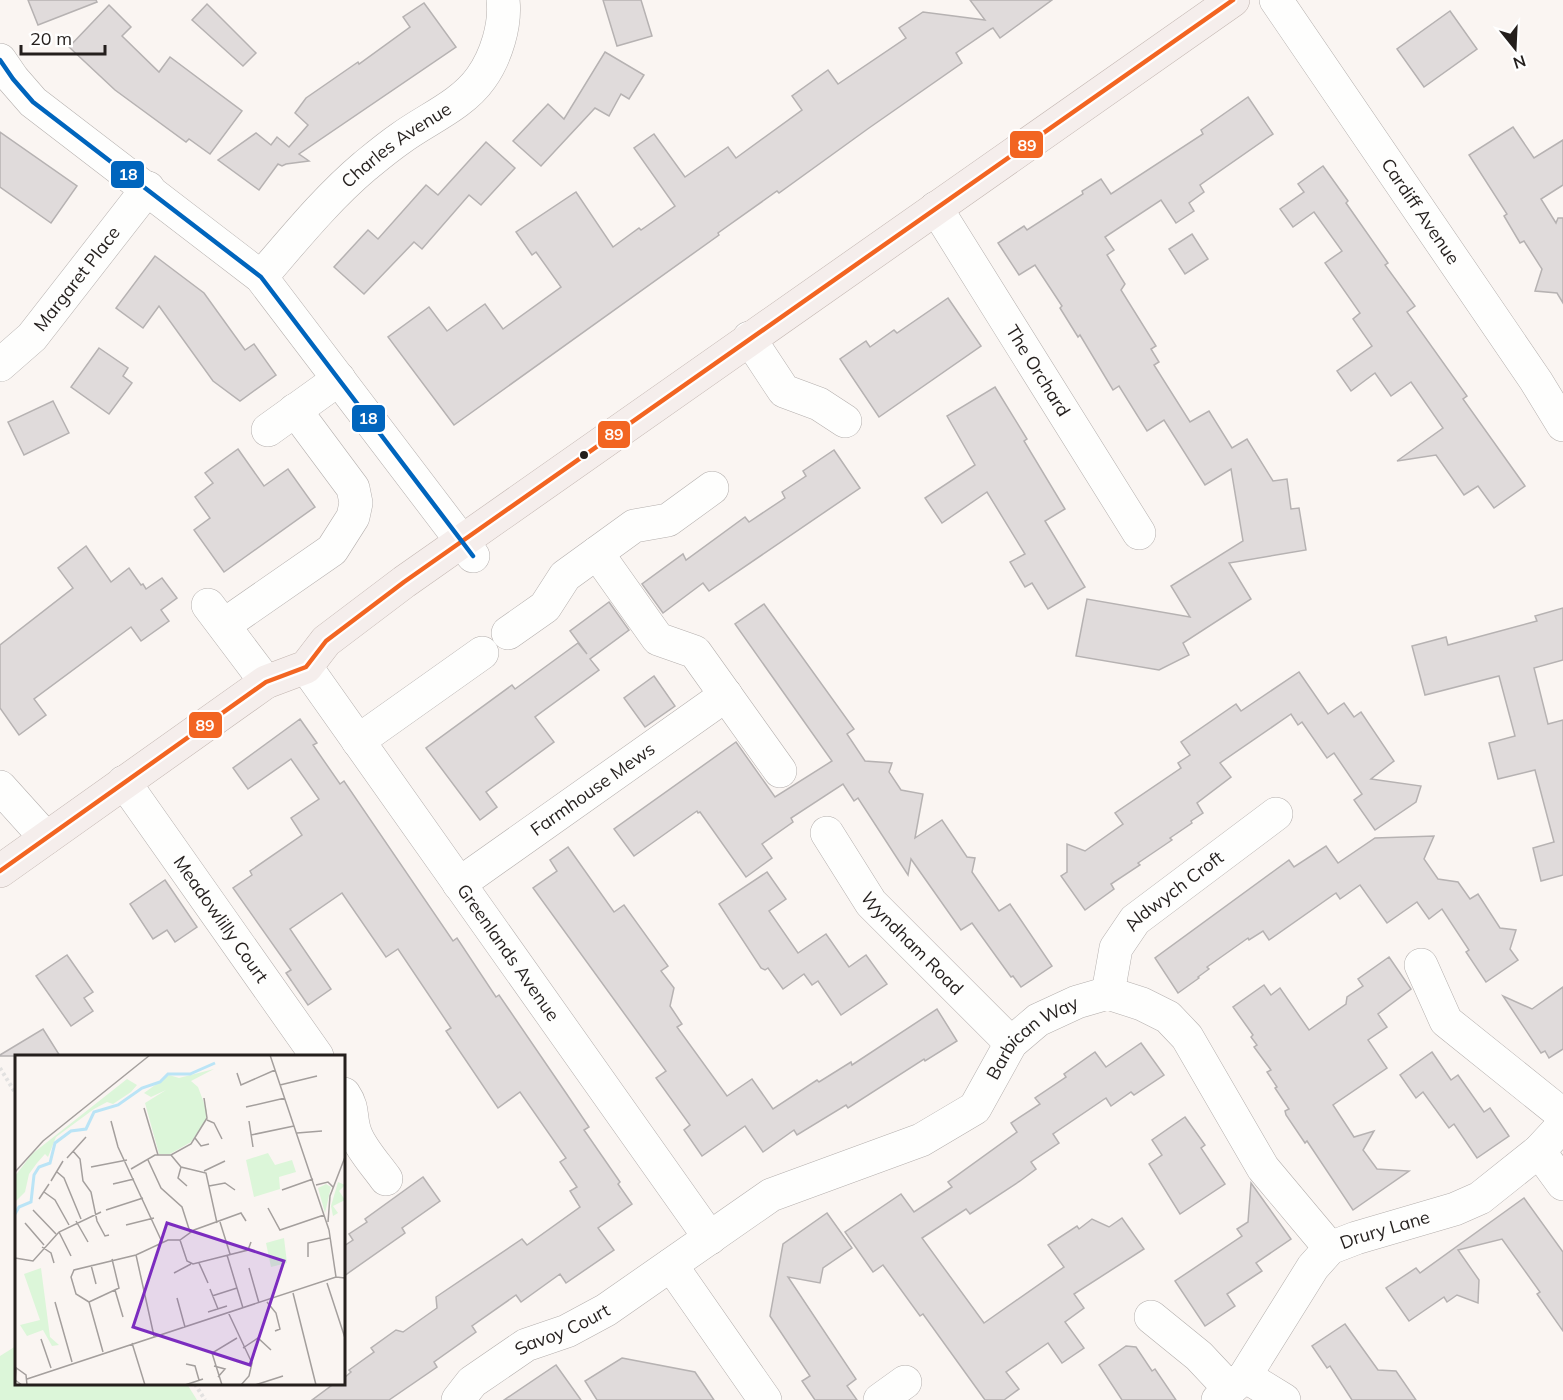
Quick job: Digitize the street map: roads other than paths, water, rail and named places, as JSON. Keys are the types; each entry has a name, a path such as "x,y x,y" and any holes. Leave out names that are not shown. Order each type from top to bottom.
{"main road":[{"path":"0,871 266,682 306,667 326,641 468,548 749,338 1233,0"}],"street":[{"name":"Charles Avenue","path":"261,277 312,218 364,167 400,138 459,100 481,79 501,33 503,0"},
{"name":"Cardiff Avenue","path":"1276,0 1563,425"},
{"path":"0,60 33,102 261,277 468,548"},
{"name":"Margaret Place","path":"0,365 32,337 148,189"},
{"name":"The Orchard","path":"936,208 1139,533"},
{"path":"749,338 784,391 819,404 844,421"},
{"path":"268,430 339,379"},
{"path":"266,682 216,615 332,550 353,517 356,503 353,488 295,410"},
{"path":"508,633 545,607 565,576 634,526 668,520 712,488"},
{"path":"597,554 658,639 695,652 780,771"},
{"path":"358,741 482,653"},
{"name":"Greenlands Avenue","path":"306,667 710,1238"},
{"name":"Farmhouse Mews","path":"459,884 726,695"},
{"name":"Meadowlilly Court","path":"124,782 316,1055"},
{"path":"0,787 46,838"},
{"name":"Aldwych Croft","path":"1108,993 1116,948 1136,920 1276,814"},
{"name":"Wyndham Road","path":"827,833 872,903 1011,1043"},
{"path":"1421,965 1446,1020 1563,1115"},
{"name":"Barbican Way","path":"670,1265 771,1195 921,1140 975,1108 1011,1043 1038,1020 1077,1002 1108,993 1168,1017 1187,1037 1263,1168 1330,1248"},
{"path":"345,1096 351,1105 350,1141 386,1179"},
{"name":"Drury Lane","path":"1231,1388 1313,1267 1330,1248 1356,1238 1455,1209 1480,1198 1539,1151 1563,1125"},
{"path":"1539,1151 1563,1184"},
{"path":"670,1265 765,1400"},
{"name":"Savoy Court","path":"458,1400 472,1382 526,1345 567,1330 606,1310 670,1265"},
{"path":"1151,1317 1200,1356 1231,1388 1284,1400"}]}
